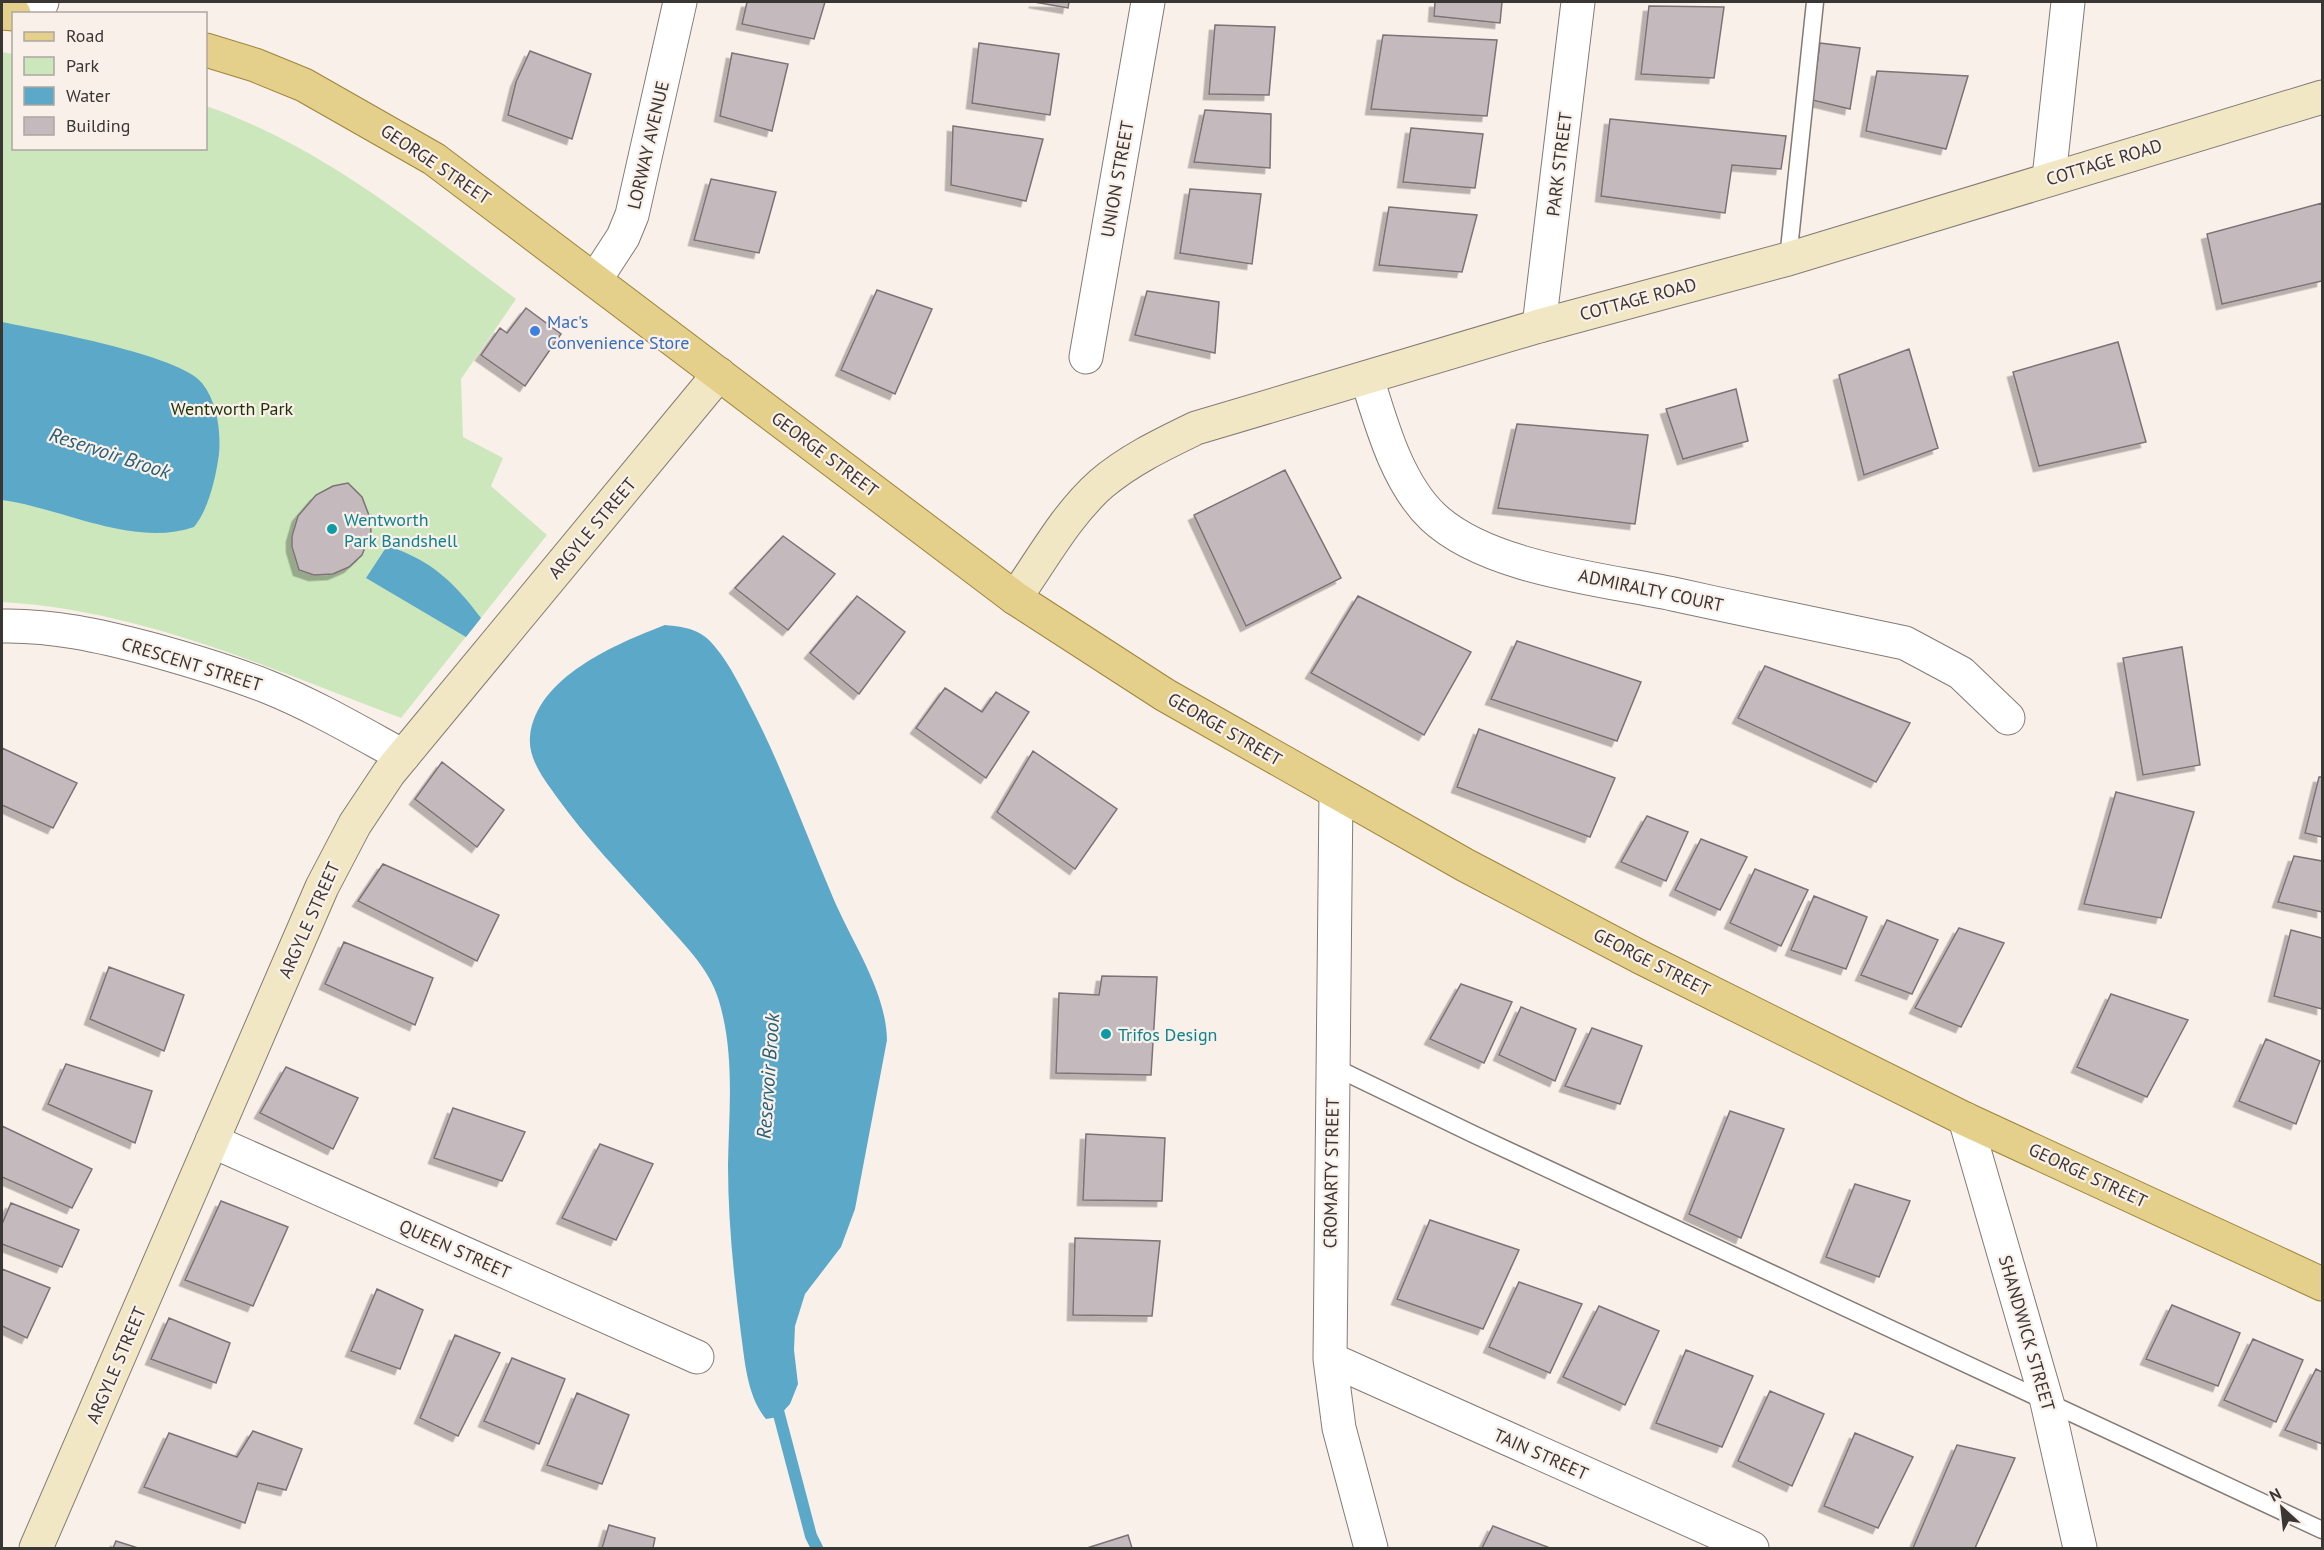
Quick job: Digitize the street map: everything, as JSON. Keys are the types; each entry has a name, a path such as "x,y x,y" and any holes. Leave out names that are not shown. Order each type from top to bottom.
{"main road":[{"name":"GEORGE STREET","path":"207,50 255,65 303,85 391,132 476,188 1015,598 1164,695 1465,865 1642,958 1965,1119 2322,1284"},
{"name":"COTTAGE ROAD","path":"1015,598 1071,518 1101,484 1148,452 1196,428 1539,326 1788,258 2322,97"},
{"name":"ARGYLE STREET","path":"36,1548 339,852 372,795 719,374"}],"street":[{"name":"LORWAY AVENUE","path":"595,280 619,246 632,215 680,2"},
{"name":"UNION STREET","path":"1086,357 1148,2"},
{"name":"PARK STREET","path":"1539,326 1578,2"},
{"path":"2049,178 2068,2"},
{"name":"ADMIRALTY COURT","path":"1367,378 1385,438 1407,481 1432,516 1463,541 1526,564 1905,643 1961,673 2008,718"},
{"name":"CRESCENT STREET","path":"2,626 39,626 73,631 205,664 269,688 324,713 403,756"},
{"name":"CROMARTY STREET","path":"1336,792 1330,1359 1340,1428 1371,1548"},
{"name":"SHANDWICK STREET","path":"1965,1119 2047,1402 2080,1548"},
{"name":"QUEEN STREET","path":"212,1141 697,1357"},
{"name":"TAIN STREET","path":"1330,1359 1752,1548"}],"lane":[{"path":"1788,258 1815,2"},
{"path":"1332,1066 2322,1530"}],"green space":[{"name":"Wentworth Park","path":"2,52 12,54 12,150 207,150 207,106 249,123 330,166 406,217 516,299 461,379 463,437 503,458 491,486 547,535 401,718 255,662 155,629 54,607 2,602"}],"water":[{"path":"2,322 77,337 140,354 189,373 202,383 217,417 219,454 208,502 194,527 171,532 147,533 123,530 2,500"},
{"path":"387,546 429,565 461,593 481,618 466,637 366,578"},
{"path":"665,625 687,628 705,637 721,655 736,678 775,757 834,900 875,986 885,1022 887,1040 855,1209 841,1247 805,1294 795,1326 794,1350 798,1384 790,1404 778,1417 766,1419 755,1400 748,1378 736,1292 728,1186 729,1062 719,1001 708,976 693,954 592,842 556,796 534,761 530,745 536,716 547,697 562,680 602,653"}],"building":[{"path":"747,2 825,2 814,39 742,24"},
{"path":"1034,2 1069,2 1068,8"},
{"path":"1435,2 1502,2 1500,23 1434,16"},
{"path":"1649,6 1724,7 1714,78 1641,74"},
{"path":"1215,25 1275,27 1269,95 1209,94"},
{"path":"1383,35 1497,40 1487,116 1371,109"},
{"path":"979,43 1059,54 1050,115 972,103"},
{"path":"1820,43 1860,48 1850,109 1812,100"},
{"path":"530,51 591,74 572,139 508,115 516,82"},
{"path":"732,53 788,64 772,131 720,116"},
{"path":"1877,71 1968,76 1946,149 1866,131"},
{"path":"1205,110 1271,114 1270,168 1194,162"},
{"path":"1610,119 1786,136 1781,169 1732,165 1725,213 1601,196"},
{"path":"953,126 1043,139 1026,201 951,185"},
{"path":"1411,128 1483,134 1475,188 1403,182"},
{"path":"711,179 776,192 759,253 694,240"},
{"path":"1190,189 1261,194 1252,264 1180,253"},
{"path":"2322,203 2322,281 2222,304 2207,234"},
{"path":"1389,207 1477,215 1462,272 1379,265"},
{"path":"877,290 932,309 895,394 841,370"},
{"path":"1147,291 1219,302 1215,353 1135,335"},
{"path":"526,308 561,334 525,386 481,355 500,328 507,333"},
{"path":"2118,342 2146,442 2039,466 2013,372"},
{"path":"1909,349 1938,448 1864,475 1839,375"},
{"path":"1736,389 1748,441 1683,459 1666,409"},
{"path":"1517,424 1648,435 1635,524 1498,508"},
{"path":"1285,470 1341,578 1246,626 1194,515"},
{"name":"Wentworth Park Bandshell","path":"348,483 362,497 370,518 371,532 362,555 349,567 333,574 314,575 299,570 292,547 292,536 298,516 316,495 333,486"},
{"path":"783,536 835,574 788,630 735,588"},
{"path":"857,596 905,632 859,694 810,653"},
{"path":"1358,596 1471,652 1424,735 1311,673"},
{"path":"1517,641 1641,682 1617,741 1491,699"},
{"path":"2182,647 2200,765 2143,775 2123,658"},
{"path":"1765,666 1910,723 1876,782 1738,718"},
{"path":"945,688 982,712 996,692 1029,712 986,778 916,728"},
{"path":"1479,729 1615,778 1590,837 1457,787"},
{"path":"2,748 77,783 53,828 2,805"},
{"path":"1033,751 1117,809 1075,869 997,812"},
{"path":"442,762 504,810 477,847 415,799"},
{"path":"2319,777 2322,777 2322,837 2305,833"},
{"path":"2116,792 2194,812 2161,918 2084,904"},
{"path":"1647,816 1688,832 1666,881 1621,862"},
{"path":"1701,839 1747,857 1720,910 1675,890"},
{"path":"2294,856 2322,861 2322,912 2278,902"},
{"path":"383,864 499,915 477,961 358,901"},
{"path":"1755,869 1808,890 1781,946 1730,923"},
{"path":"1814,896 1867,917 1846,969 1791,950"},
{"path":"1887,920 1938,940 1912,994 1861,975"},
{"path":"1959,928 2004,943 1961,1027 1915,1008"},
{"path":"2291,930 2322,938 2322,1009 2274,996"},
{"path":"344,942 433,978 415,1025 325,984"},
{"path":"109,967 184,995 164,1051 90,1019"},
{"name":"Trifos Design","path":"1102,976 1157,977 1151,1075 1056,1073 1059,993 1099,995"},
{"path":"1461,984 1512,1002 1484,1063 1430,1039"},
{"path":"2111,994 2188,1020 2147,1097 2077,1067"},
{"path":"1521,1007 1576,1029 1555,1081 1499,1055"},
{"path":"1592,1028 1642,1046 1620,1104 1565,1086"},
{"path":"2266,1039 2320,1061 2296,1124 2239,1101"},
{"path":"66,1064 152,1091 135,1143 48,1104"},
{"path":"286,1067 358,1098 333,1149 260,1113"},
{"path":"453,1108 525,1132 502,1181 434,1158"},
{"path":"1730,1111 1784,1129 1741,1238 1689,1214"},
{"path":"2,1126 92,1169 72,1208 2,1177"},
{"path":"1086,1134 1165,1138 1162,1201 1083,1200"},
{"path":"600,1144 653,1164 616,1240 562,1218"},
{"path":"1855,1184 1910,1201 1879,1277 1826,1257"},
{"path":"221,1201 288,1227 253,1306 185,1280"},
{"path":"11,1203 79,1230 62,1267 2,1244 2,1224"},
{"path":"1430,1220 1519,1250 1483,1329 1397,1299"},
{"path":"1075,1238 1160,1241 1152,1316 1073,1315"},
{"path":"2,1269 50,1288 27,1338 2,1326"},
{"path":"1519,1282 1582,1304 1550,1373 1489,1347"},
{"path":"377,1289 423,1310 400,1369 351,1351"},
{"path":"2172,1305 2240,1333 2218,1386 2146,1359"},
{"path":"1599,1306 1659,1331 1625,1405 1563,1377"},
{"path":"169,1318 230,1343 216,1383 151,1359"},
{"path":"455,1335 500,1353 458,1436 420,1418"},
{"path":"2253,1339 2303,1360 2276,1422 2224,1400"},
{"path":"1686,1350 1753,1376 1722,1447 1656,1423"},
{"path":"512,1358 565,1379 539,1444 484,1421"},
{"path":"2316,1369 2322,1372 2322,1444 2285,1430"},
{"path":"1770,1391 1824,1414 1792,1486 1738,1461"},
{"path":"577,1393 629,1415 602,1484 547,1465"},
{"path":"253,1431 302,1449 286,1490 258,1483 245,1523 144,1487 169,1433 237,1457"},
{"path":"1855,1433 1913,1457 1878,1528 1824,1506"},
{"path":"1957,1445 2015,1458 1975,1548 1913,1548"},
{"path":"609,1525 655,1538 653,1548 602,1548"},
{"path":"1493,1526 1550,1548 1482,1548"},
{"path":"1128,1535 1132,1548 1087,1548"},
{"path":"116,1541 138,1548 113,1548"}],"waterway":[{"name":"Reservoir Brook","path":"776,1403 811,1536 817,1548"}],"place":[{"name":"Mac's Convenience Store","path":"535,331"},
{"name":"Wentworth Park Bandshell","path":"332,529"},
{"name":"Trifos Design","path":"1106,1034"}]}
